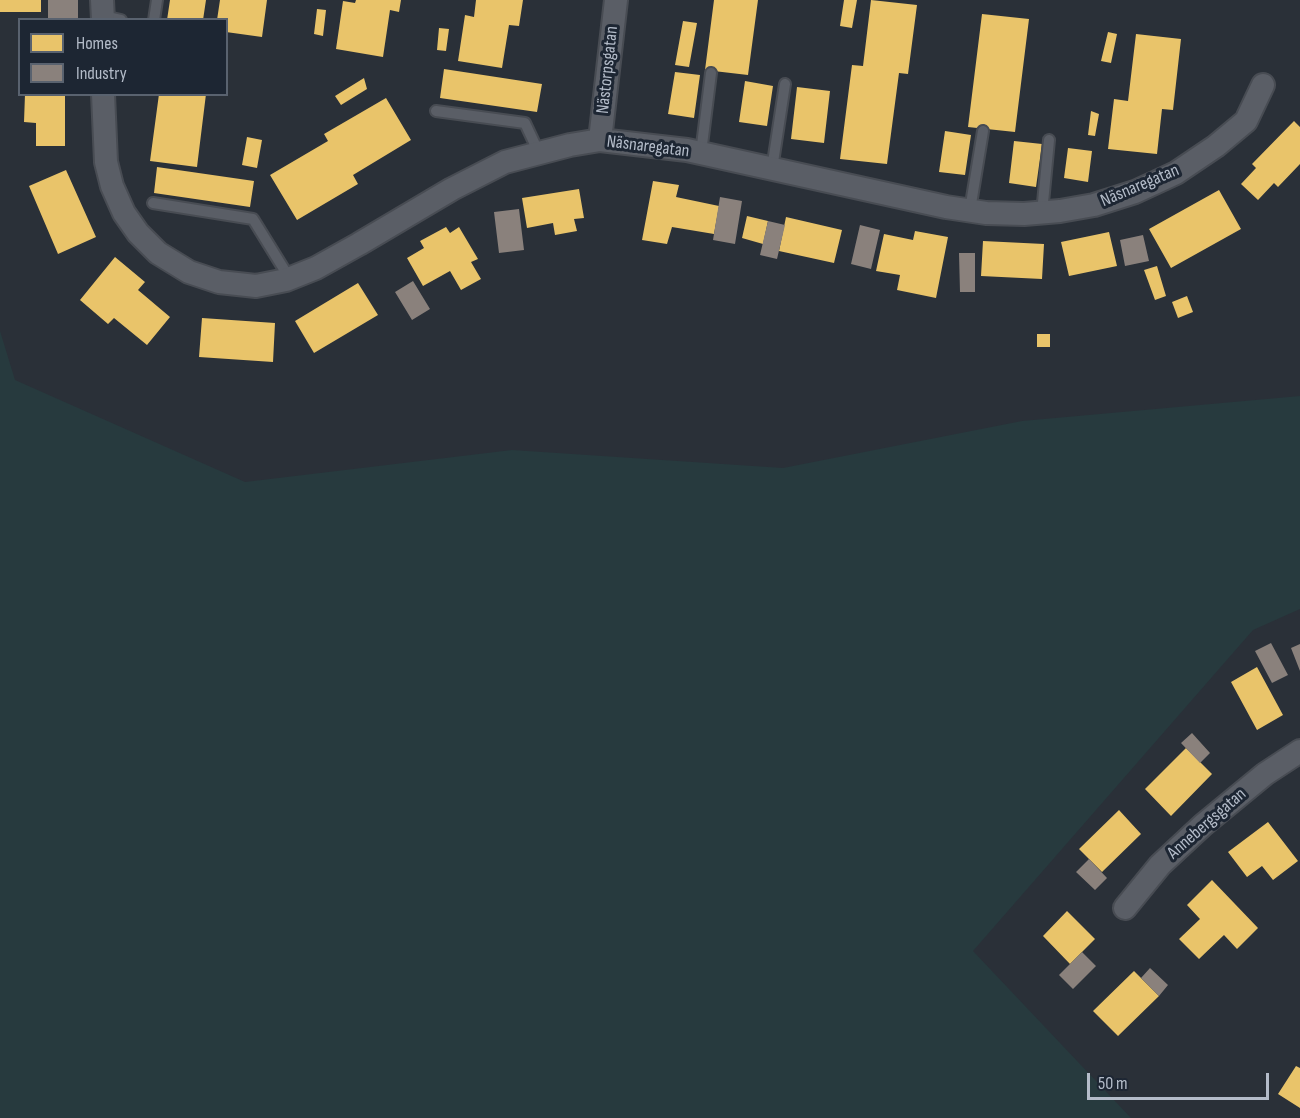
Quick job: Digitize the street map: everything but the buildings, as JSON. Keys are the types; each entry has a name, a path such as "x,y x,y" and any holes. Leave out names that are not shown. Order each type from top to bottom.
{"street":[{"name":"Nästorpsgatan","path":"600,140 616,0"},
{"name":"Näsnaregatan","path":"103,96 106,162 112,186 124,213 138,233 158,252 189,272 219,282 256,286 290,279 316,268 452,189 505,162 600,140 639,143 701,153 946,207 1023,214 1094,205 1135,192 1176,174 1216,146 1246,121 1263,85"},
{"name":"Annebergsgatan","path":"1125,908 1160,866 1203,825 1264,774 1300,751"}],"lane":[{"path":"154,18 157,0"},
{"path":"701,153 711,73"},
{"path":"772,169 785,84"},
{"path":"436,111 525,123 539,153"},
{"path":"970,210 983,130"},
{"path":"1042,213 1049,140"},
{"path":"153,202 254,219 290,279"}],"green space":[{"path":"0,331 15,380 245,482 512,450 783,468 1022,421 1300,396 1300,609 1253,630 973,951 1131,1118 0,1118"}]}
